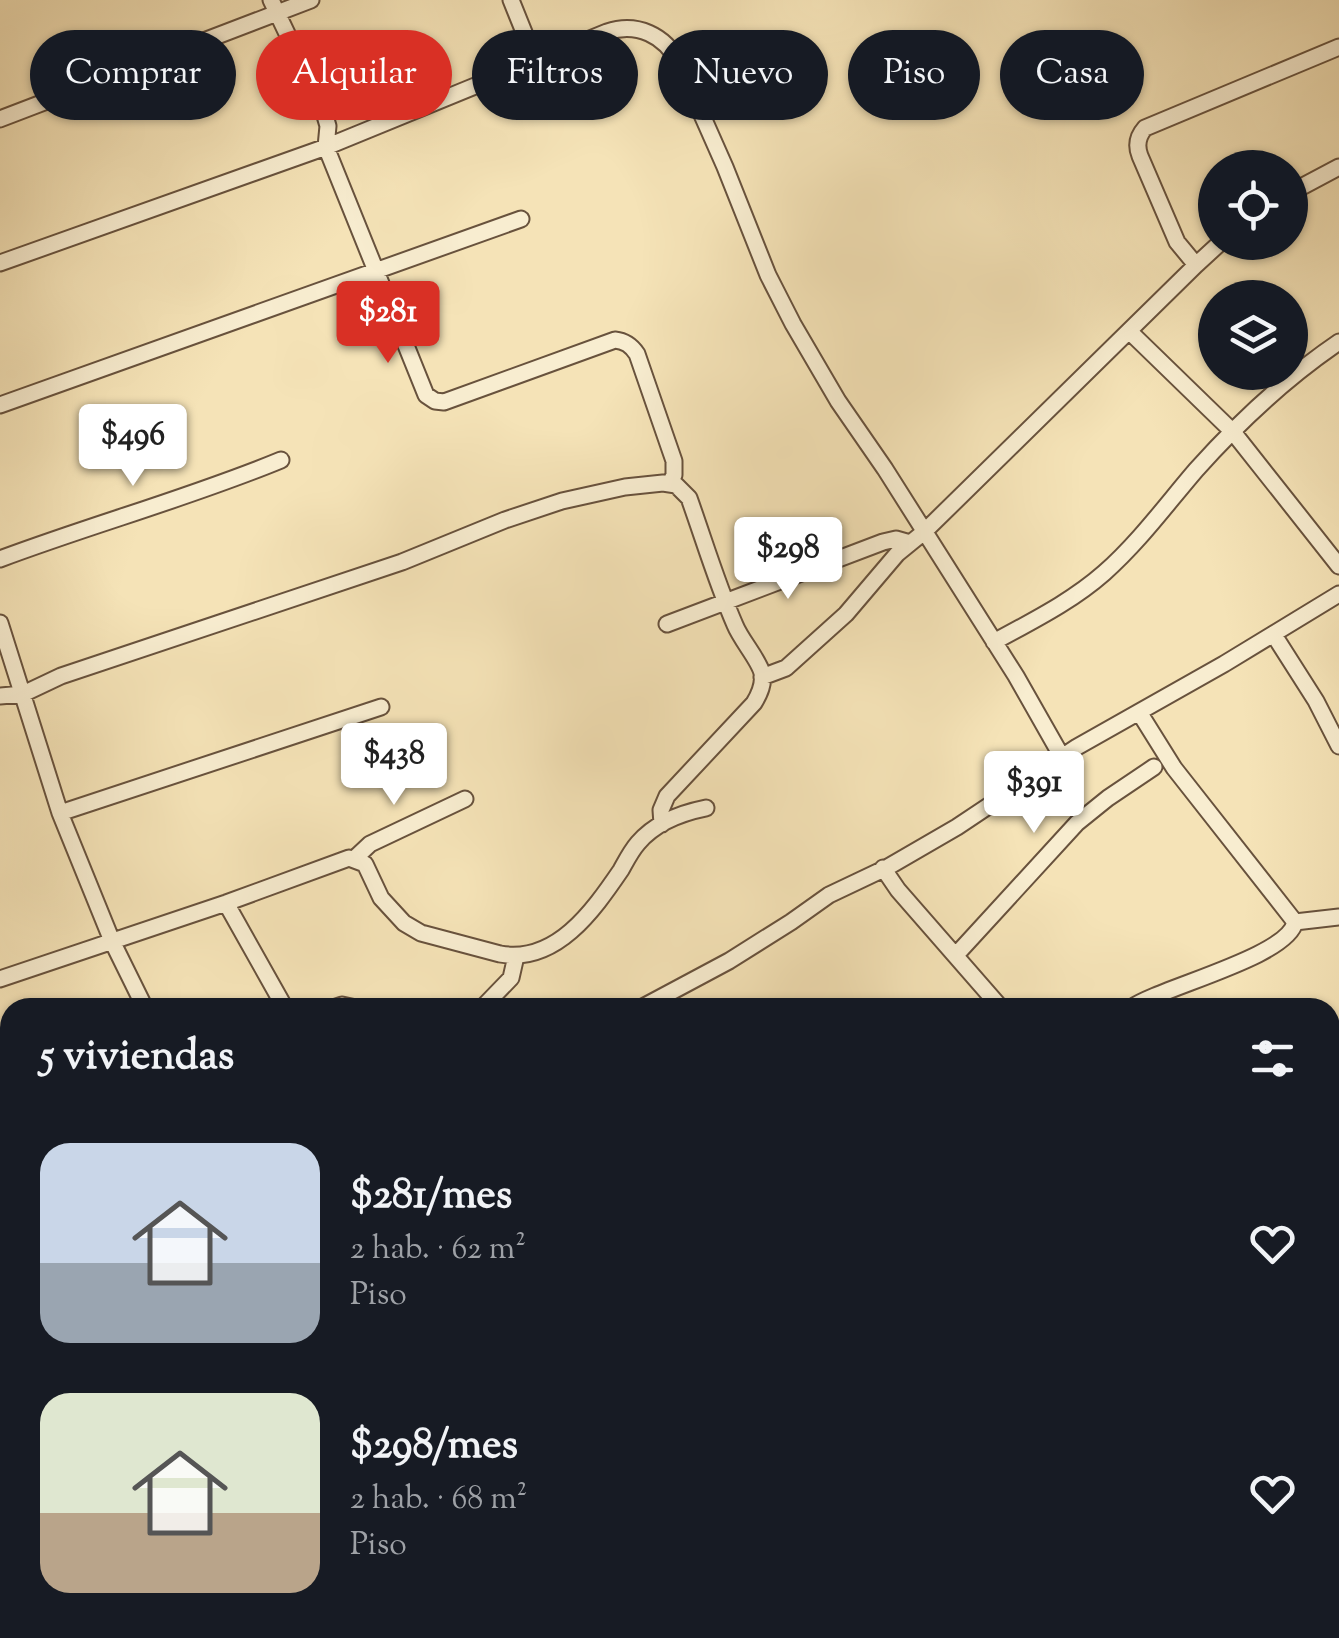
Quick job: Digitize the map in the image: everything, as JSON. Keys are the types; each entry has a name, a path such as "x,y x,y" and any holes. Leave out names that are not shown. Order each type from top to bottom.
{"street":[{"path":"0,119 274,7 311,0"},
{"path":"511,0 523,30"},
{"path":"274,7 323,109 328,126 326,147 422,390 444,402 615,340 629,344 637,354 674,461 670,484"},
{"path":"638,31 650,33 670,48 679,63 768,276 793,324 1062,757"},
{"path":"1196,265 1177,242 1140,156 1141,133 1145,128 1339,48"},
{"path":"0,262 326,147 472,88"},
{"path":"1308,184 1339,166"},
{"path":"0,406 521,219"},
{"path":"762,677 778,673 793,662 846,614 910,543 1202,260"},
{"path":"1129,331 1233,432 1339,566"},
{"path":"994,642 1066,602 1102,575 1140,538 1233,432 1288,381 1339,342"},
{"path":"0,559 217,486 281,460"},
{"path":"0,696 24,694 61,676 402,562 533,510 593,493 670,484 689,498 727,603 762,677 754,703 667,796 660,810 662,824"},
{"path":"668,624 883,542 896,539 910,543"},
{"path":"660,998 728,961 838,890 971,818 1108,728 1339,594"},
{"path":"0,623 60,814 112,941 141,998"},
{"path":"1274,635 1339,746"},
{"path":"60,814 381,706"},
{"path":"1139,712 1174,768 1295,922"},
{"path":"956,955 1078,823 1154,767"},
{"path":"354,858 370,844 465,799"},
{"path":"0,979 226,903 343,858 354,858 369,869 388,908 412,928 500,954 516,956 543,951 563,939 596,903 635,846 662,824 706,808"},
{"path":"883,868 993,998"},
{"path":"226,903 280,998"},
{"path":"1295,922 1339,917"},
{"path":"1148,998 1239,962 1290,935 1295,922"},
{"path":"492,998 511,978 516,956"}]}
